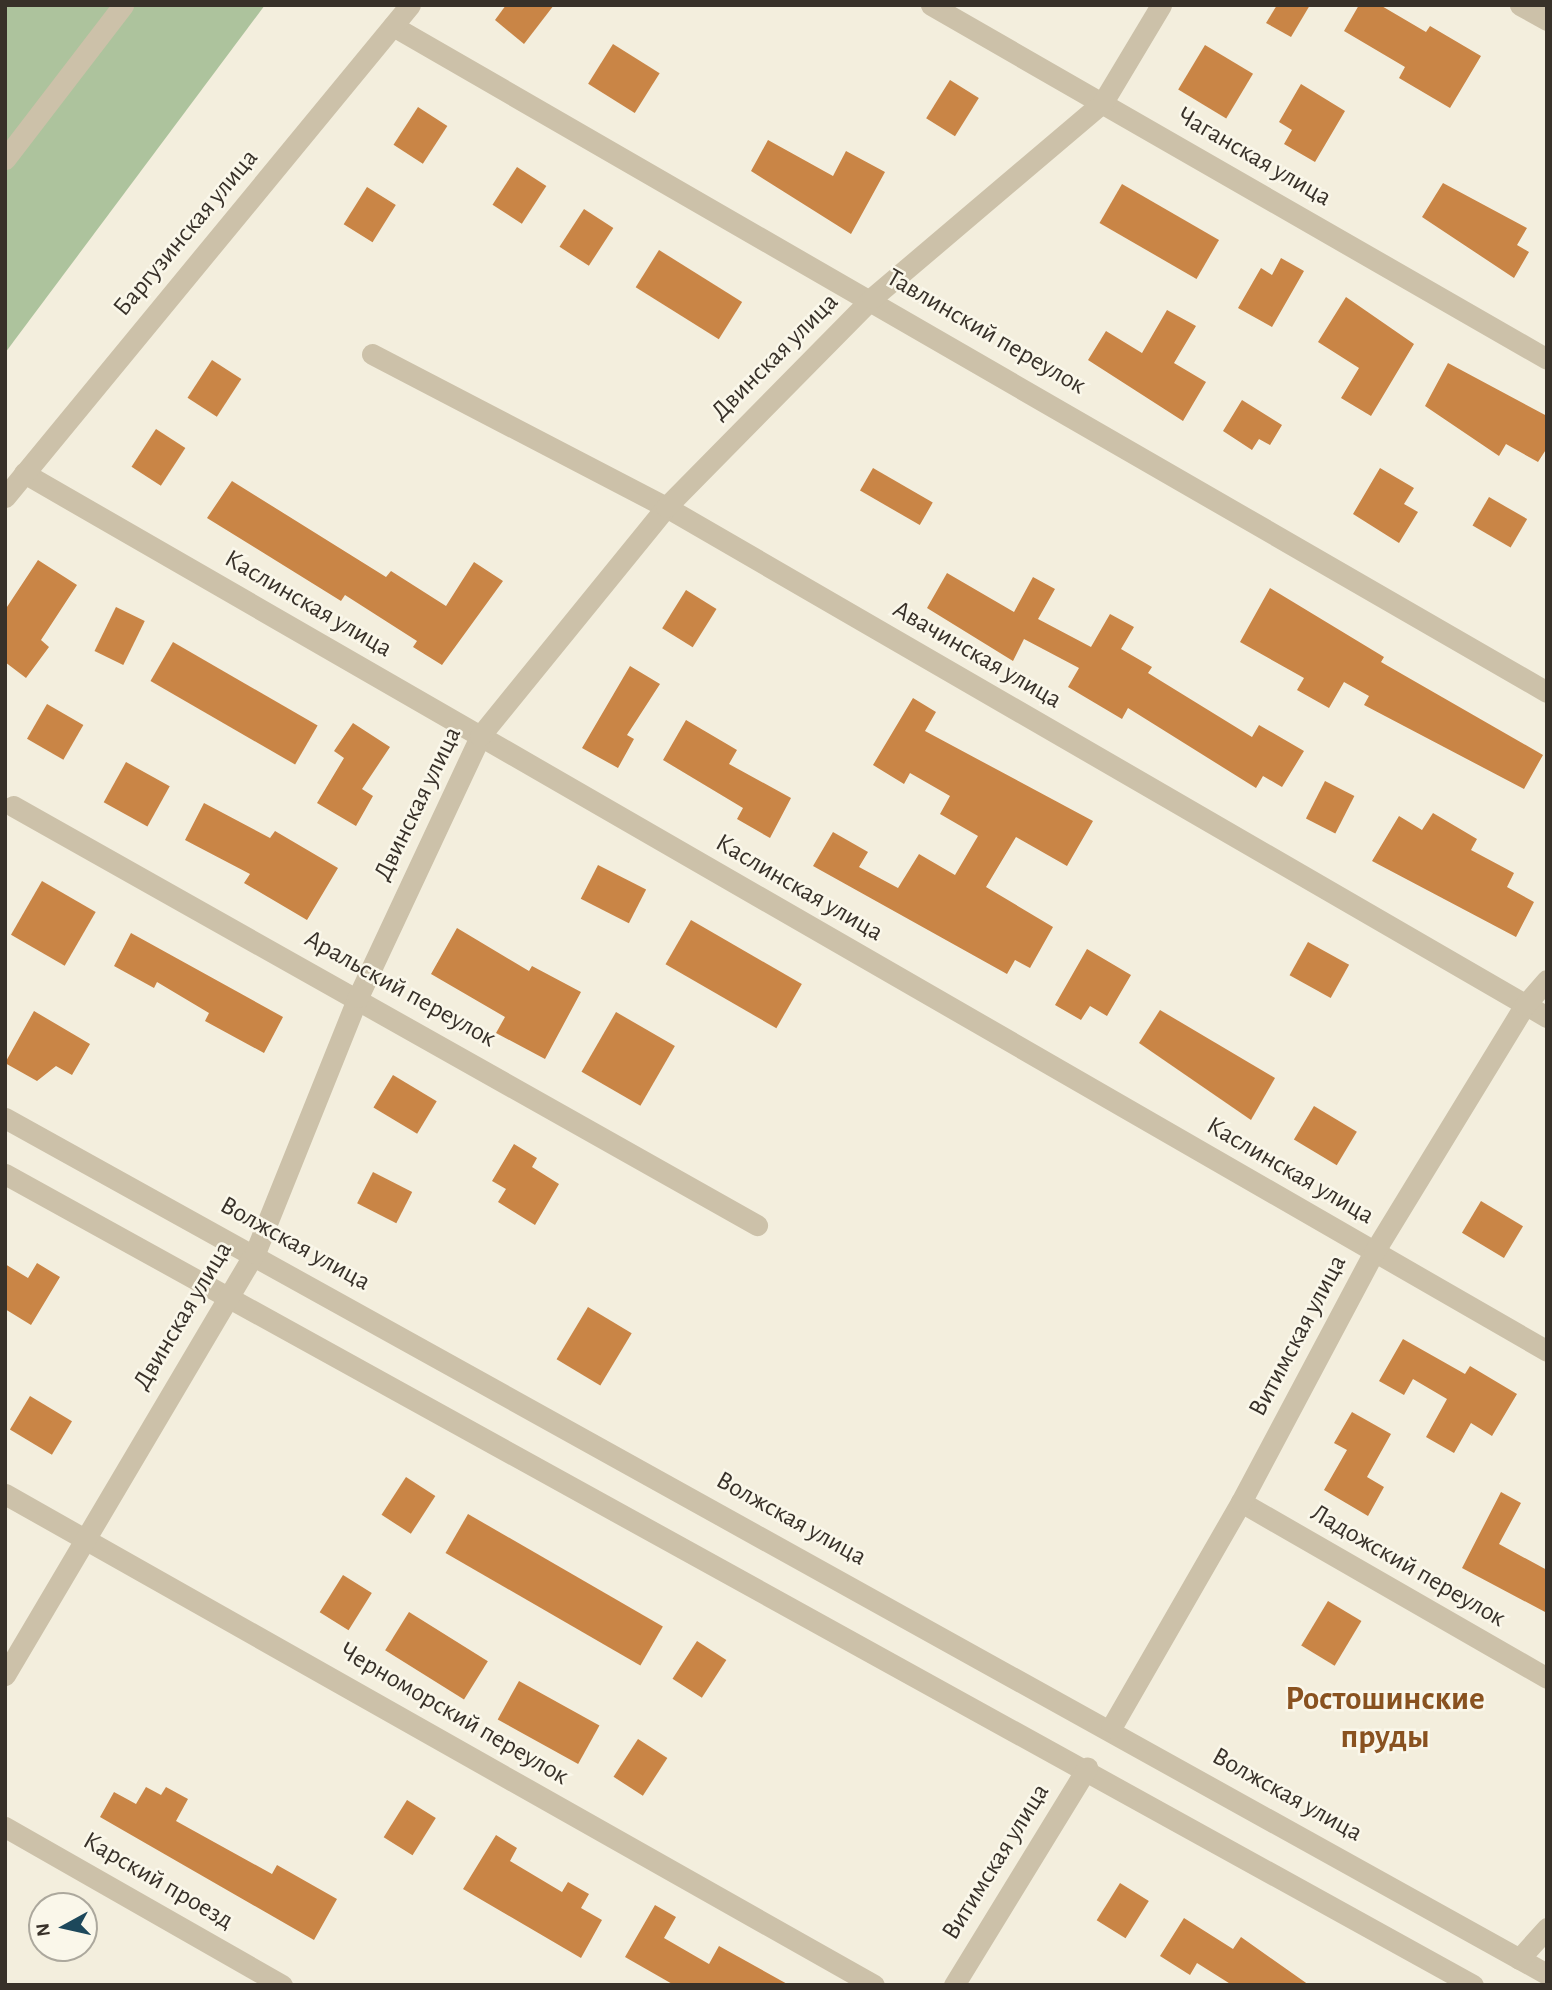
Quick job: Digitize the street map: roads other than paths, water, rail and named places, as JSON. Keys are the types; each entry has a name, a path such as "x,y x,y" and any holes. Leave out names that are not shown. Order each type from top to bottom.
{"street":[{"path":"5,159 123,5"},
{"name":"Баргузинская улица","path":"5,497 410,5"},
{"name":"Чаганская улица","path":"931,5 1547,359"},
{"name":"Двинская улица","path":"5,1675 83,1536 255,1253 358,997 480,736 666,507 872,298 1103,102 1161,5"},
{"path":"1520,5 1547,20"},
{"name":"Тавлинский переулок","path":"393,26 872,298 1547,692"},
{"name":"Авачинская улица","path":"372,354 666,507 1547,1017"},
{"name":"Каслинская улица","path":"24,473 1547,1351"},
{"name":"Аральский переулок","path":"13,806 358,997 757,1225"},
{"name":"Витимская улица","path":"1111,1728 1241,1502 1374,1252 1525,1004 1547,979"},
{"name":"Волжская улица","path":"5,1118 255,1253 1111,1728 1547,1974"},
{"path":"5,1174 1087,1768 1473,1985"},
{"name":"Черноморский переулок","path":"5,1494 874,1985"},
{"name":"Ладожский переулок","path":"1241,1502 1547,1678"},
{"name":"Витимская улица","path":"954,1985 1087,1768"},
{"name":"Карский проезд","path":"5,1827 282,1985"},
{"path":"1520,1959 1547,1928"}],"district":[{"name":"Ростошинские пруды","path":"1385,1719"}]}
